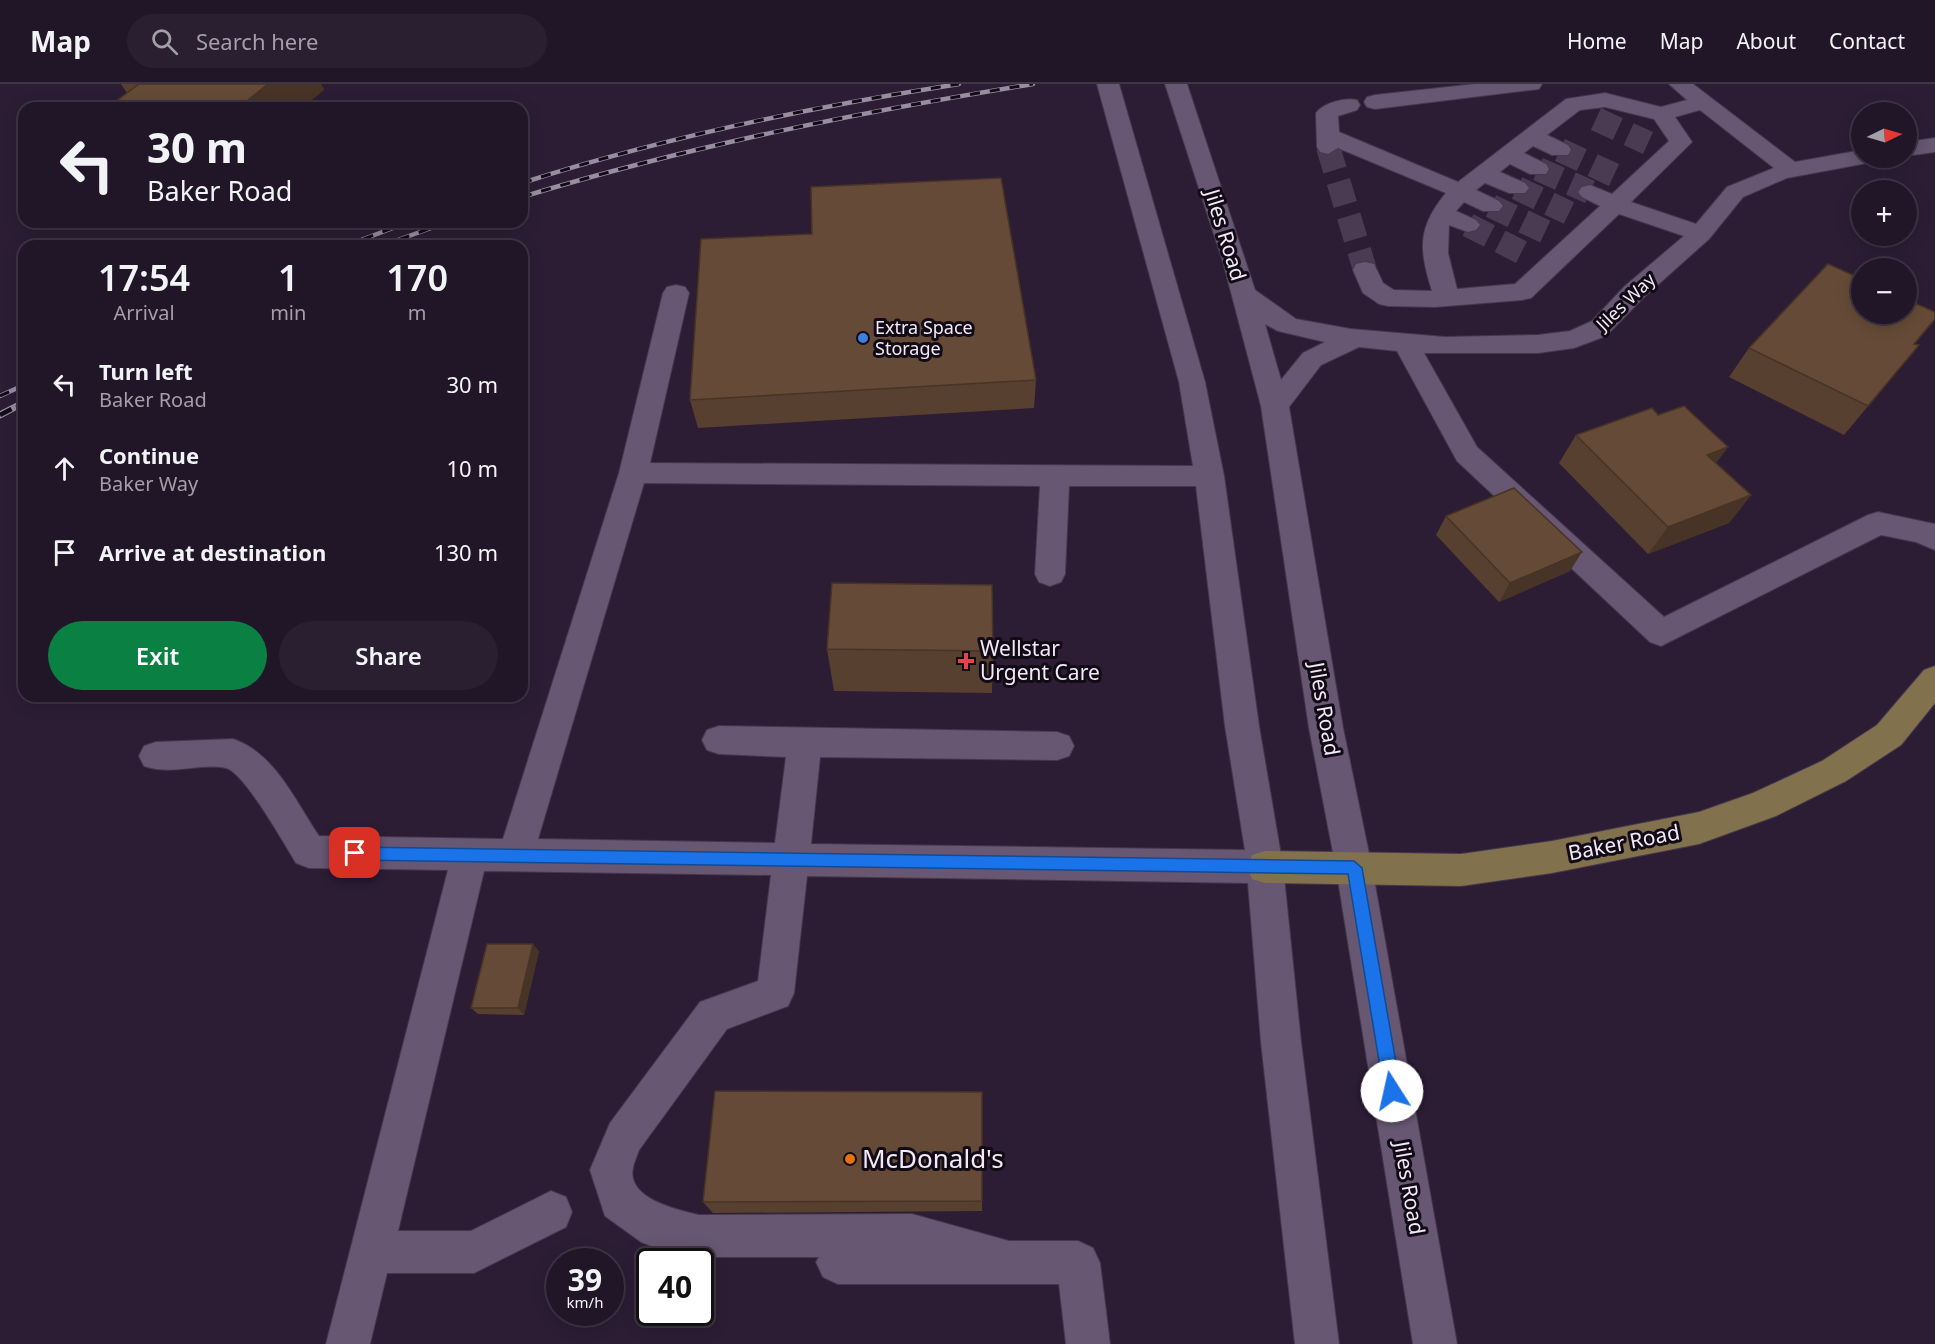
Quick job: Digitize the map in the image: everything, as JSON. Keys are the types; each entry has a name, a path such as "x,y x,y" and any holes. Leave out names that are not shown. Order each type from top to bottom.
{"main road":[{"name":"Baker Road","path":"1265,867 1461,870 1552,857 1700,828 1764,805 1834,771 1889,735 1935,679"}],"street":[{"path":"1108,84 1192,382 1210,477 1242,726 1265,867 1281,1042 1317,1344"},
{"name":"Jiles Road","path":"1176,84 1243,292 1275,406 1326,728 1354,868 1436,1344"},
{"path":"1375,102 1531,84"},
{"path":"1680,84 1792,171"},
{"path":"1447,298 1438,275 1435,230 1442,213 1460,191 1532,137 1560,134 1570,107 1574,104 1605,100 1662,114 1704,102"},
{"path":"1349,105 1327,113 1328,141 1460,191 1491,206"},
{"path":"1570,107 1596,119"},
{"path":"1365,270 1372,287 1388,298 1447,298 1522,292 1682,142 1662,114"},
{"path":"1648,143 1670,153"},
{"path":"1917,147 1935,145"},
{"path":"1509,155 1538,169"},
{"name":"Jiles Way","path":"1243,292 1286,324 1353,340 1406,344 1551,343 1595,332 1609,321 1624,302 1700,233 1734,192 1792,171 1851,159"},
{"path":"1636,185 1622,166 1652,169"},
{"path":"1485,174 1517,188"},
{"path":"1590,192 1617,205 1700,233"},
{"path":"1442,213 1468,225"},
{"path":"1569,213 1595,225"},
{"path":"1546,232 1573,245"},
{"path":"1523,253 1550,267"},
{"path":"515,856 633,473 676,293"},
{"name":"Jiles Way","path":"1275,406 1312,359 1353,340"},
{"path":"1406,344 1467,454 1661,633 1878,523 1924,532 1935,539"},
{"path":"633,473 1210,477"},
{"path":"1050,574 1055,477"},
{"path":"719,740 1057,746"},
{"path":"805,743 776,993 714,1015 624,1137 611,1170 620,1201 656,1227 699,1236 912,1235 1010,1263"},
{"path":"156,756 232,753 254,768 309,852 1265,867"},
{"path":"348,1344 470,855"},
{"path":"371,1252 474,1252 551,1212"},
{"path":"838,1262 1078,1263 1088,1344"}],"building":[{"path":"139,84 268,84 246,102 115,102"},
{"name":"Extra Space Storage","path":"1001,178 1036,380 690,400 701,239 812,234 811,187"},
{"path":"1828,264 1851,274 1851,324 1917,324 1917,304 1935,312 1935,319 1914,344 1919,345 1868,406 1749,348"},
{"path":"1684,406 1728,447 1707,455 1751,495 1668,527 1576,435 1652,408 1658,415"},
{"path":"1514,488 1582,552 1510,583 1446,516"},
{"path":"832,583 992,585 993,651 827,649"},
{"path":"487,944 533,944 518,1008 471,1008"},
{"name":"McDonald's","path":"715,1091 982,1092 982,1201 703,1202"}],"tunnel":[{"path":"1596,119 1648,143"},
{"path":"1328,147 1365,270"},
{"path":"1560,150 1614,175"},
{"path":"1538,169 1590,192"},
{"path":"1517,188 1569,213"},
{"path":"1491,206 1546,232"},
{"path":"1468,225 1523,253"}],"railway":[{"path":"528,181 630,151 739,125 793,113 959,84"},
{"path":"528,195 712,146 904,106 1033,84"},
{"path":"361,240 393,228"},
{"path":"398,240 431,228"},
{"path":"0,396 18,388"},
{"path":"0,415 18,406"}],"place":[{"name":"Extra Space Storage","path":"863,338"},
{"name":"Wellstar Urgent Care","path":"966,661"},
{"name":"McDonald's","path":"850,1159"}],"route":[{"path":"355,853 1354,868 1392,1091"}]}
